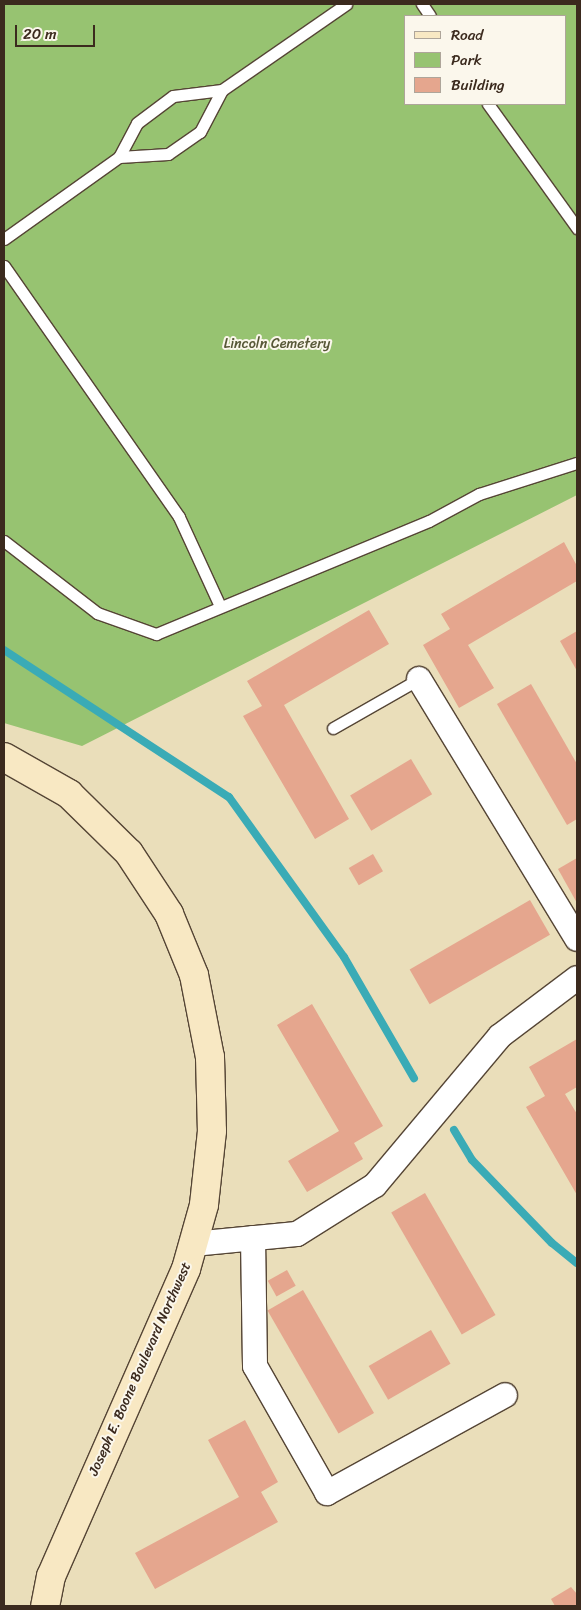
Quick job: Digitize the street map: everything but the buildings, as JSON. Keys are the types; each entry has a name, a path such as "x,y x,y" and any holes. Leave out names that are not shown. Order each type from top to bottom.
{"main road":[{"name":"Joseph E. Boone Boulevard Northwest","path":"4,757 69,794 130,853 169,914 194,975 210,1056 212,1131 204,1205 186,1270 51,1576 45,1606"}],"street":[{"path":"419,679 577,939"},
{"path":"193,1244 298,1234 376,1185 500,1036 577,978"},
{"path":"254,1238 255,1366 327,1493 504,1395"}],"lane":[{"path":"119,157 168,154 200,132 222,90 346,4"},
{"path":"422,4 429,15"},
{"path":"4,239 119,157 137,123 173,96 222,90"},
{"path":"489,105 577,228"},
{"path":"4,266 179,517 220,606"},
{"path":"4,541 97,613 156,634 220,606 429,522 479,494 577,463"},
{"path":"333,728 419,679"}],"green space":[{"name":"Lincoln Cemetery","path":"4,4 577,4 577,495 82,746 4,723"}],"waterway":[{"path":"4,650 229,797 344,957 414,1078"},
{"path":"454,1130 472,1160 552,1243 577,1263"}]}
